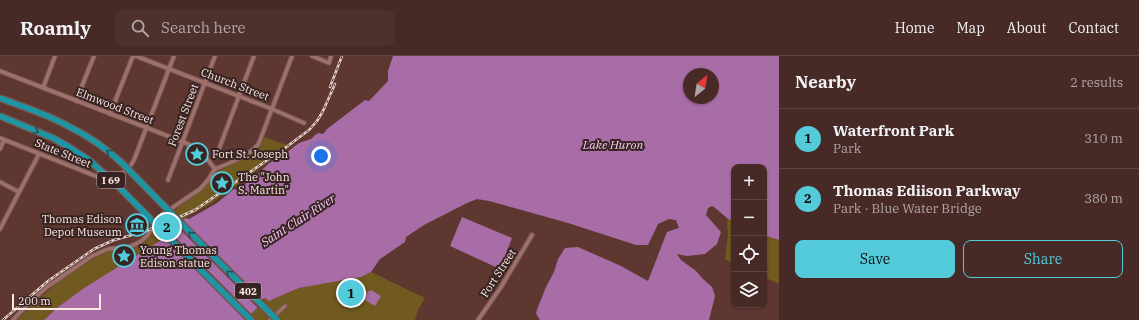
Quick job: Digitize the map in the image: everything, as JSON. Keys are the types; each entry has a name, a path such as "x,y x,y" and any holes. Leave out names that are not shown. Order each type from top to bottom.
{"highway":[{"name":"I 69","path":"0,98 62,122 103,147 124,164 218,262"},
{"name":"I 69","path":"0,116 53,138 89,160 119,187 202,271"},
{"name":"402","path":"218,262 277,320"},
{"name":"402","path":"202,271 251,320"}],"street":[{"path":"43,88 55,56"},
{"path":"76,101 94,56"},
{"path":"110,114 133,56"},
{"name":"Church Street","path":"136,56 304,123"},
{"path":"146,128 174,56"},
{"name":"Forest Street","path":"168,180 215,56"},
{"path":"216,157 254,56"},
{"path":"13,320 47,287 92,256 108,249 129,247 145,238 163,214 200,189 215,169 254,150 258,146 292,56"},
{"path":"312,56 329,63 331,56"},
{"name":"Elmwood Street","path":"0,71 182,142 199,150 206,156 215,169"},
{"name":"State Street","path":"0,138 98,177 107,179 119,176 130,168 146,128"},
{"path":"0,148 4,140"},
{"path":"0,229 39,154"},
{"path":"0,182 20,192"},
{"name":"Fort Street","path":"478,320 501,287 532,235"},
{"path":"270,320 285,306"}],"shaded area":[{"path":"264,137 292,147 163,239 84,288 58,307 44,320 17,320 62,279 93,259 111,251 132,248 140,245 149,238 160,221 203,189 217,172 258,151"},
{"path":"727,218 731,220 731,262 725,259 728,235"},
{"path":"767,236 779,240 779,284 767,278"},
{"path":"371,272 425,298 418,310 415,320 245,320 258,307 255,305 266,298 272,300 299,288 361,277"}],"water":[{"path":"393,56 779,56 779,240 767,236 767,164 731,164 731,220 712,206 708,208 706,215 721,232 717,244 705,254 687,256 677,254 681,260 696,271 712,287 715,296 709,320 540,320 536,313 538,307 554,272 558,259 565,248 578,247 621,266 648,281 667,232 679,228 676,220 669,219 658,224 648,245 636,245 568,223 477,199 424,225 406,237 405,242 380,259 371,272 361,277 299,288 269,301 265,298 256,304 258,307 245,320 44,320 58,307 84,288 163,239 186,218 224,196 260,169 316,132 322,134 325,132 365,100 369,101 388,81 388,71"},
{"path":"462,217 512,238 500,269 450,246"},
{"path":"371,290 381,296 375,306 363,299 367,292"}],"pier":[{"path":"312,131 319,133 311,139 298,143 282,157 269,163 254,178 236,190 234,189 217,203 189,219 186,218 212,203 222,195 221,194 224,194 233,186 234,187 247,178 268,161 281,154"},
{"path":"182,219 264,301 259,305 259,309 176,225"},
{"path":"169,231 252,315 248,320 245,320 163,237"}],"railway":[{"path":"330,87 342,56"},
{"path":"3,320 48,281 94,249 114,240 146,231 195,210 285,148 309,130 317,121 335,84"}],"place":[{"name":"Fort St. Joseph","path":"197,154"},
{"name":"The \"John S. Martin\"","path":"222,183"},
{"name":"Thomas Edison Depot Museum","path":"137,225"},
{"name":"Thomas Ediison Parkway","path":"167,227"},
{"name":"Young Thomas Edison statue","path":"124,256"},
{"name":"Waterfront Park","path":"351,293"}],"water label":[{"name":"Lake Huron","path":"613,144"},
{"name":"Saint Clair River","path":"298,220"}]}
